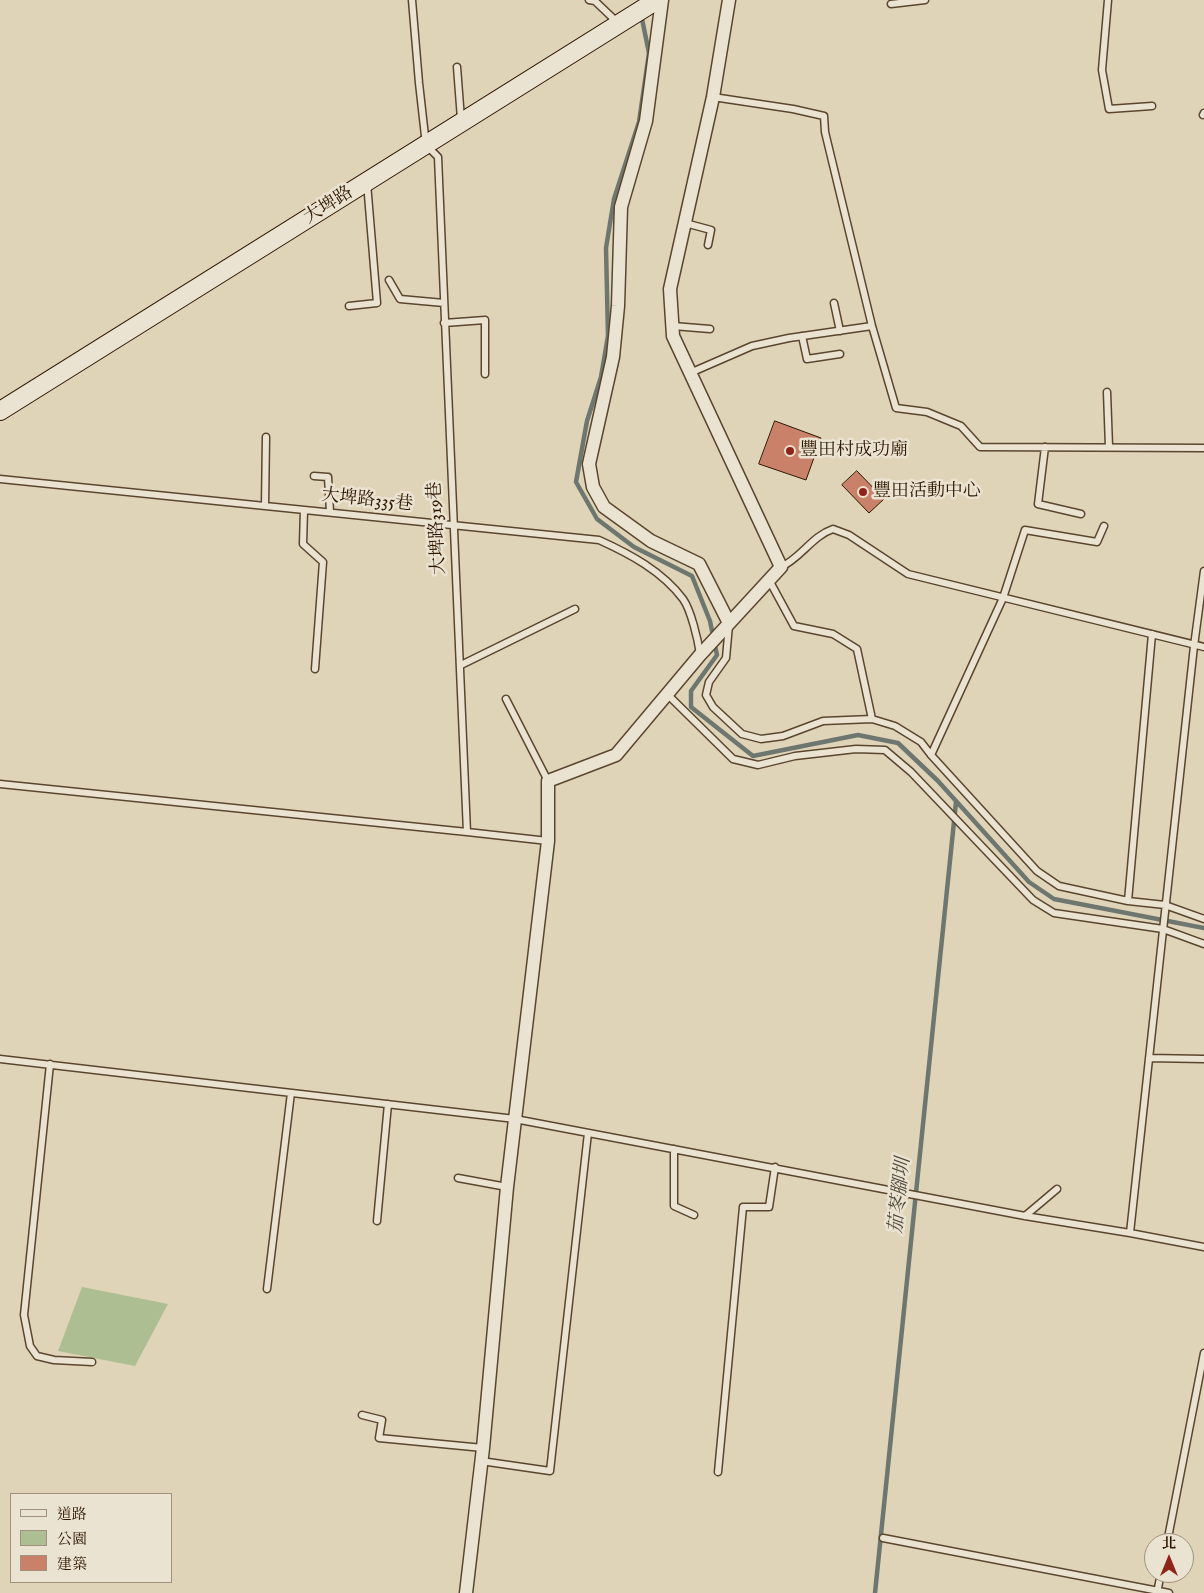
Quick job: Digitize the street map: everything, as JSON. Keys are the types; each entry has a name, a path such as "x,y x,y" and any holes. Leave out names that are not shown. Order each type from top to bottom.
{"main road":[{"name":"大埤路","path":"0,411 657,0"}],"street":[{"path":"662,0 646,121 621,207 618,306 613,357 589,464 593,487 604,507 651,541 700,564 729,623"},
{"path":"466,1593 482,1455 507,1187 548,841 548,781 616,755 700,654 781,566 673,336 670,289 713,97 729,0"}],"lane":[{"path":"412,0 426,145"},
{"path":"593,0 618,24"},
{"path":"891,4 925,0"},
{"path":"1108,0 1102,70 1109,109 1152,106"},
{"path":"457,67 461,123"},
{"path":"713,97 793,109 824,116 825,132 872,326 896,408 927,412 961,426 980,447 1204,448"},
{"name":"大埤路319巷","path":"426,145 438,157 467,832"},
{"path":"349,306 377,303 367,182"},
{"path":"685,223 711,230 708,245"},
{"path":"389,280 400,299 444,302"},
{"path":"834,303 840,331"},
{"path":"444,323 485,320 485,374"},
{"path":"673,326 710,329"},
{"path":"690,373 752,346 802,336 872,326"},
{"path":"802,336 807,359 840,354"},
{"path":"1107,392 1109,448"},
{"path":"265,506 266,436"},
{"path":"1045,447 1038,504 1081,514"},
{"path":"314,476 328,477 330,512"},
{"name":"大埤路335巷","path":"0,479 598,540 626,552 661,575 684,600 697,638 700,654"},
{"path":"304,510 303,544 323,562 315,668"},
{"path":"931,755 1003,598 1025,530 1097,542 1104,526"},
{"path":"781,566 790,563 823,532 833,529 849,535 908,574 1204,647"},
{"path":"1130,1233 1165,905 1204,571"},
{"path":"769,580 794,626 833,634 857,649 872,719"},
{"path":"461,665 575,609"},
{"path":"729,623 726,658 709,682 706,695 714,707 742,734 761,739 783,736 823,722 872,719 895,726 921,742 1037,871 1058,886 1128,901 1165,905 1204,919"},
{"path":"1128,901 1152,634"},
{"path":"667,694 733,759 758,765 795,756 847,750 885,750 911,772 1033,900 1054,913 1163,929 1204,944"},
{"path":"506,699 548,781"},
{"path":"0,784 548,841"},
{"path":"1149,1058 1204,1059"},
{"path":"0,1059 515,1119 1025,1216 1204,1247"},
{"path":"50,1064 24,1315 30,1346 37,1356 54,1360 92,1362"},
{"path":"267,1289 291,1093"},
{"path":"376,1221 388,1104"},
{"path":"362,1415 382,1420 379,1438 482,1455 550,1471 588,1133"},
{"path":"674,1149 674,1206 694,1215"},
{"path":"718,1472 743,1207 769,1207 775,1167"},
{"path":"458,1178 507,1187"},
{"path":"1025,1216 1057,1189"},
{"path":"1169,1533 1204,1353"},
{"path":"884,1538 1169,1593"}],"green space":[{"path":"82,1287 168,1304 135,1366 58,1351"}],"building":[{"name":"豐田村成功廟","path":"775,421 821,438 806,480 759,464"},
{"name":"豐田活動中心","path":"857,471 884,499 869,513 842,485"}],"waterway":[{"path":"641,14 649,53 639,122 614,199 606,248 608,336 601,377 587,421 576,482 597,519 634,547 692,576 710,621 717,655 691,691 691,707 753,756 858,735 898,743 938,781 1029,882 1054,899 1204,928"},
{"name":"茄苳腳圳","path":"875,1593 956,802"}],"place":[{"name":"豐田村成功廟","path":"790,451"},
{"name":"豐田活動中心","path":"863,492"}]}
